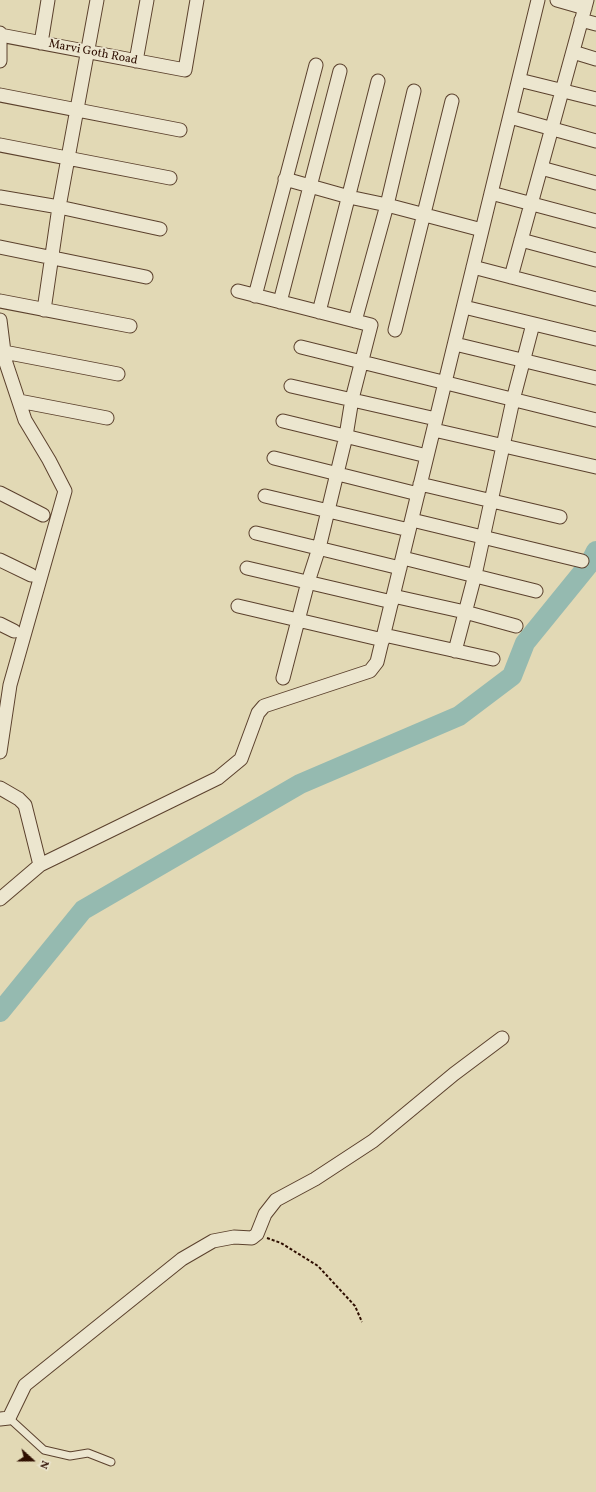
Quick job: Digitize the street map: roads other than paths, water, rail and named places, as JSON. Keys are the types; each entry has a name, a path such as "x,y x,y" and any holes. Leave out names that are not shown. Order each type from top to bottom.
{"street":[{"path":"41,43 48,0"},
{"path":"44,310 50,257 97,0"},
{"path":"136,61 147,0"},
{"name":"Marvi Goth Road","path":"0,35 186,70 197,0"},
{"path":"0,899 40,865 218,778 241,759 258,713 264,706 370,671 377,662 538,0"},
{"path":"557,0 584,9 596,24"},
{"path":"511,277 584,9"},
{"path":"0,35 0,61"},
{"path":"572,52 596,59"},
{"path":"255,296 316,65"},
{"path":"280,302 340,71"},
{"path":"519,80 596,99"},
{"path":"319,312 378,81"},
{"path":"355,321 387,205 414,91"},
{"path":"0,95 180,130"},
{"path":"395,330 452,101"},
{"path":"510,117 596,141"},
{"path":"0,145 170,178"},
{"path":"541,168 596,183"},
{"path":"285,179 349,197 387,205 482,230"},
{"path":"491,193 596,221"},
{"path":"0,197 59,207 160,229"},
{"path":"521,240 596,260"},
{"path":"0,247 146,277"},
{"path":"473,267 596,299"},
{"path":"238,292 371,325 352,399 346,436 319,548 308,582 283,678"},
{"path":"0,302 130,326"},
{"path":"464,307 596,339"},
{"path":"0,320 4,352 25,420 49,460 65,491 10,685 0,752"},
{"path":"455,651 484,537 513,400 533,324"},
{"path":"454,344 596,378"},
{"path":"301,347 596,420"},
{"path":"4,352 118,374"},
{"path":"291,386 352,399 504,445 596,467"},
{"path":"19,401 107,418"},
{"path":"283,421 427,456"},
{"path":"274,458 337,473 492,501 560,517"},
{"path":"0,493 43,515"},
{"path":"265,496 327,510 484,537 582,561"},
{"path":"256,533 319,548 475,575 536,591"},
{"path":"0,560 31,575"},
{"path":"247,568 308,582 466,612 516,626"},
{"path":"238,606 298,620 493,659"},
{"path":"0,624 14,631"},
{"path":"0,788 19,799 25,805 40,865"},
{"path":"5,1419 25,1384 182,1259 213,1242 234,1237 252,1238 257,1234 265,1214 276,1200 315,1179 373,1141 454,1074 502,1038"}],"lane":[{"path":"5,1419 44,1450 70,1456 88,1453 111,1462"}],"waterway":[{"path":"0,1012 83,910 300,784 459,716 512,676 525,643 590,563 596,551"}]}
